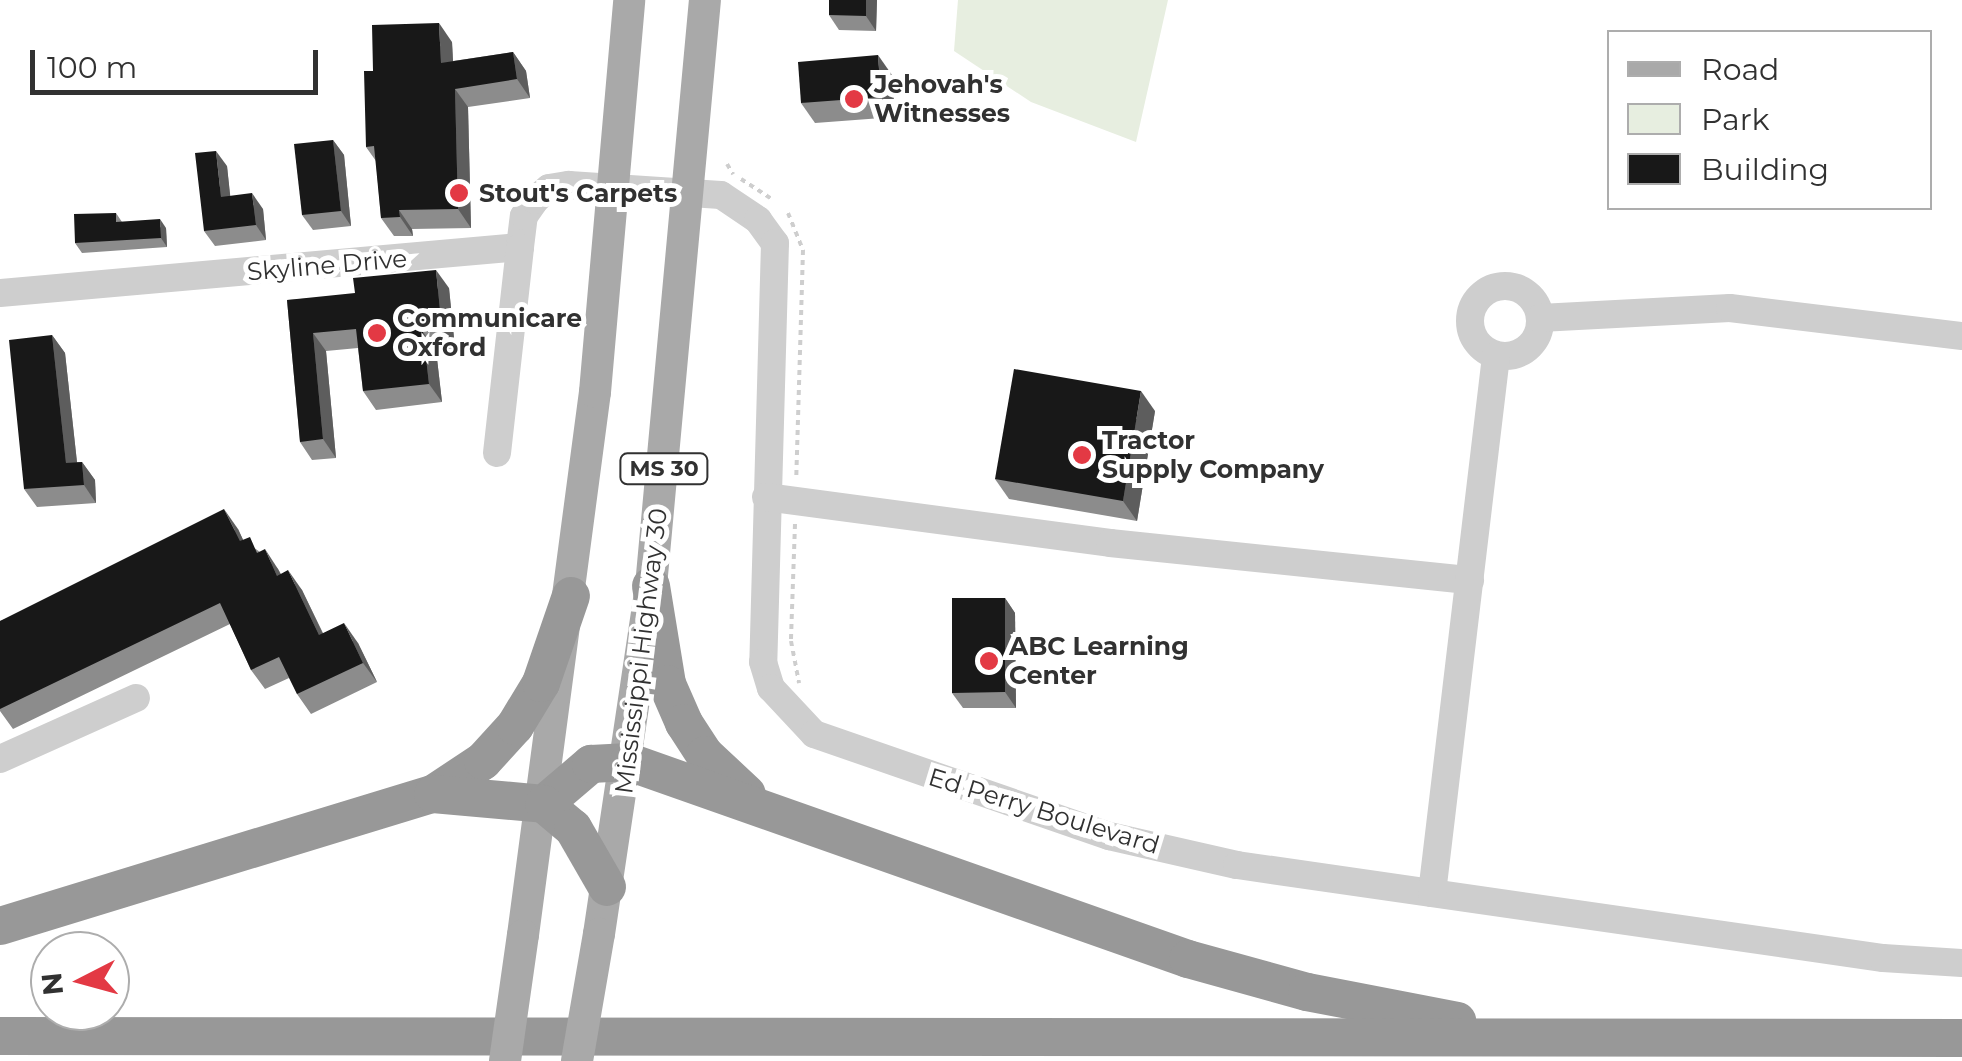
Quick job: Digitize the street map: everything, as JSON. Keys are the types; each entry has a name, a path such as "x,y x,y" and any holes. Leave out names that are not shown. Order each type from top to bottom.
{"highway":[{"path":"651,586 667,684 684,723 730,784 770,809"},
{"path":"0,926 433,794 482,761 515,726 541,683 571,596"},
{"path":"544,804 592,764 629,762 1188,959 1420,1016 1588,1040"},
{"path":"433,794 544,804 573,828 607,887"},
{"path":"0,1036 1962,1038"}],"main road":[{"name":"MS 30","path":"505,1061 571,596 615,184 630,0"},
{"name":"Mississippi Highway 30","path":"577,1061 629,762 651,586 706,0"}],"street":[{"name":"Ed Perry Boulevard","path":"615,184 721,195 758,220 775,243 763,662 771,688 814,734 1110,836 1237,865 1883,958 1962,963"},
{"path":"497,454 524,216 549,188 615,184"},
{"name":"Skyline Drive","path":"0,293 520,247"},
{"path":"1512,286 1531,298 1540,318 1528,348 1496,356 1471,332 1479,297 1512,286"},
{"path":"1540,318 1730,308 1962,336"},
{"path":"1432,894 1496,356"},
{"path":"766,498 1110,543 1470,580"},
{"path":"0,759 136,698"}],"path":[{"path":"727,164 734,176 770,198"}],"green space":[{"path":"958,0 1168,0 1136,142 1031,102 954,51"}],"building":[{"path":"829,0 866,0 866,16 829,15"},
{"path":"439,23 441,63 513,52 517,79 455,89 458,209 399,210 400,217 381,218 374,146 366,147 364,71 373,71 372,25"},
{"path":"878,55 881,97 801,103 798,62"},
{"path":"333,140 341,211 302,215 294,144"},
{"path":"216,151 221,197 252,193 256,225 204,231 195,153"},
{"path":"116,213 116,222 160,219 161,238 75,243 74,214"},
{"path":"436,270 442,330 423,332 429,384 363,391 356,329 313,333 323,439 300,442 287,300 355,293 353,278"},
{"path":"52,335 66,463 82,462 84,485 24,489 9,340"},
{"name":"Tractor Supply Company","path":"1014,369 1141,391 1123,501 995,479"},
{"path":"224,509 240,541 250,537 257,553 265,549 277,576 288,570 319,635 344,623 363,663 297,694 279,657 251,670 220,603 0,709 0,621"},
{"name":"ABC Learning Center","path":"952,598 1005,598 1005,692 952,693"}],"place":[{"name":"Jehovah's Witnesses","path":"854,99"},
{"name":"Stout's Carpets","path":"459,193"},
{"name":"Communicare Oxford","path":"377,333"},
{"name":"Tractor Supply Company","path":"1082,455"},
{"name":"ABC Learning Center","path":"989,661"}]}
